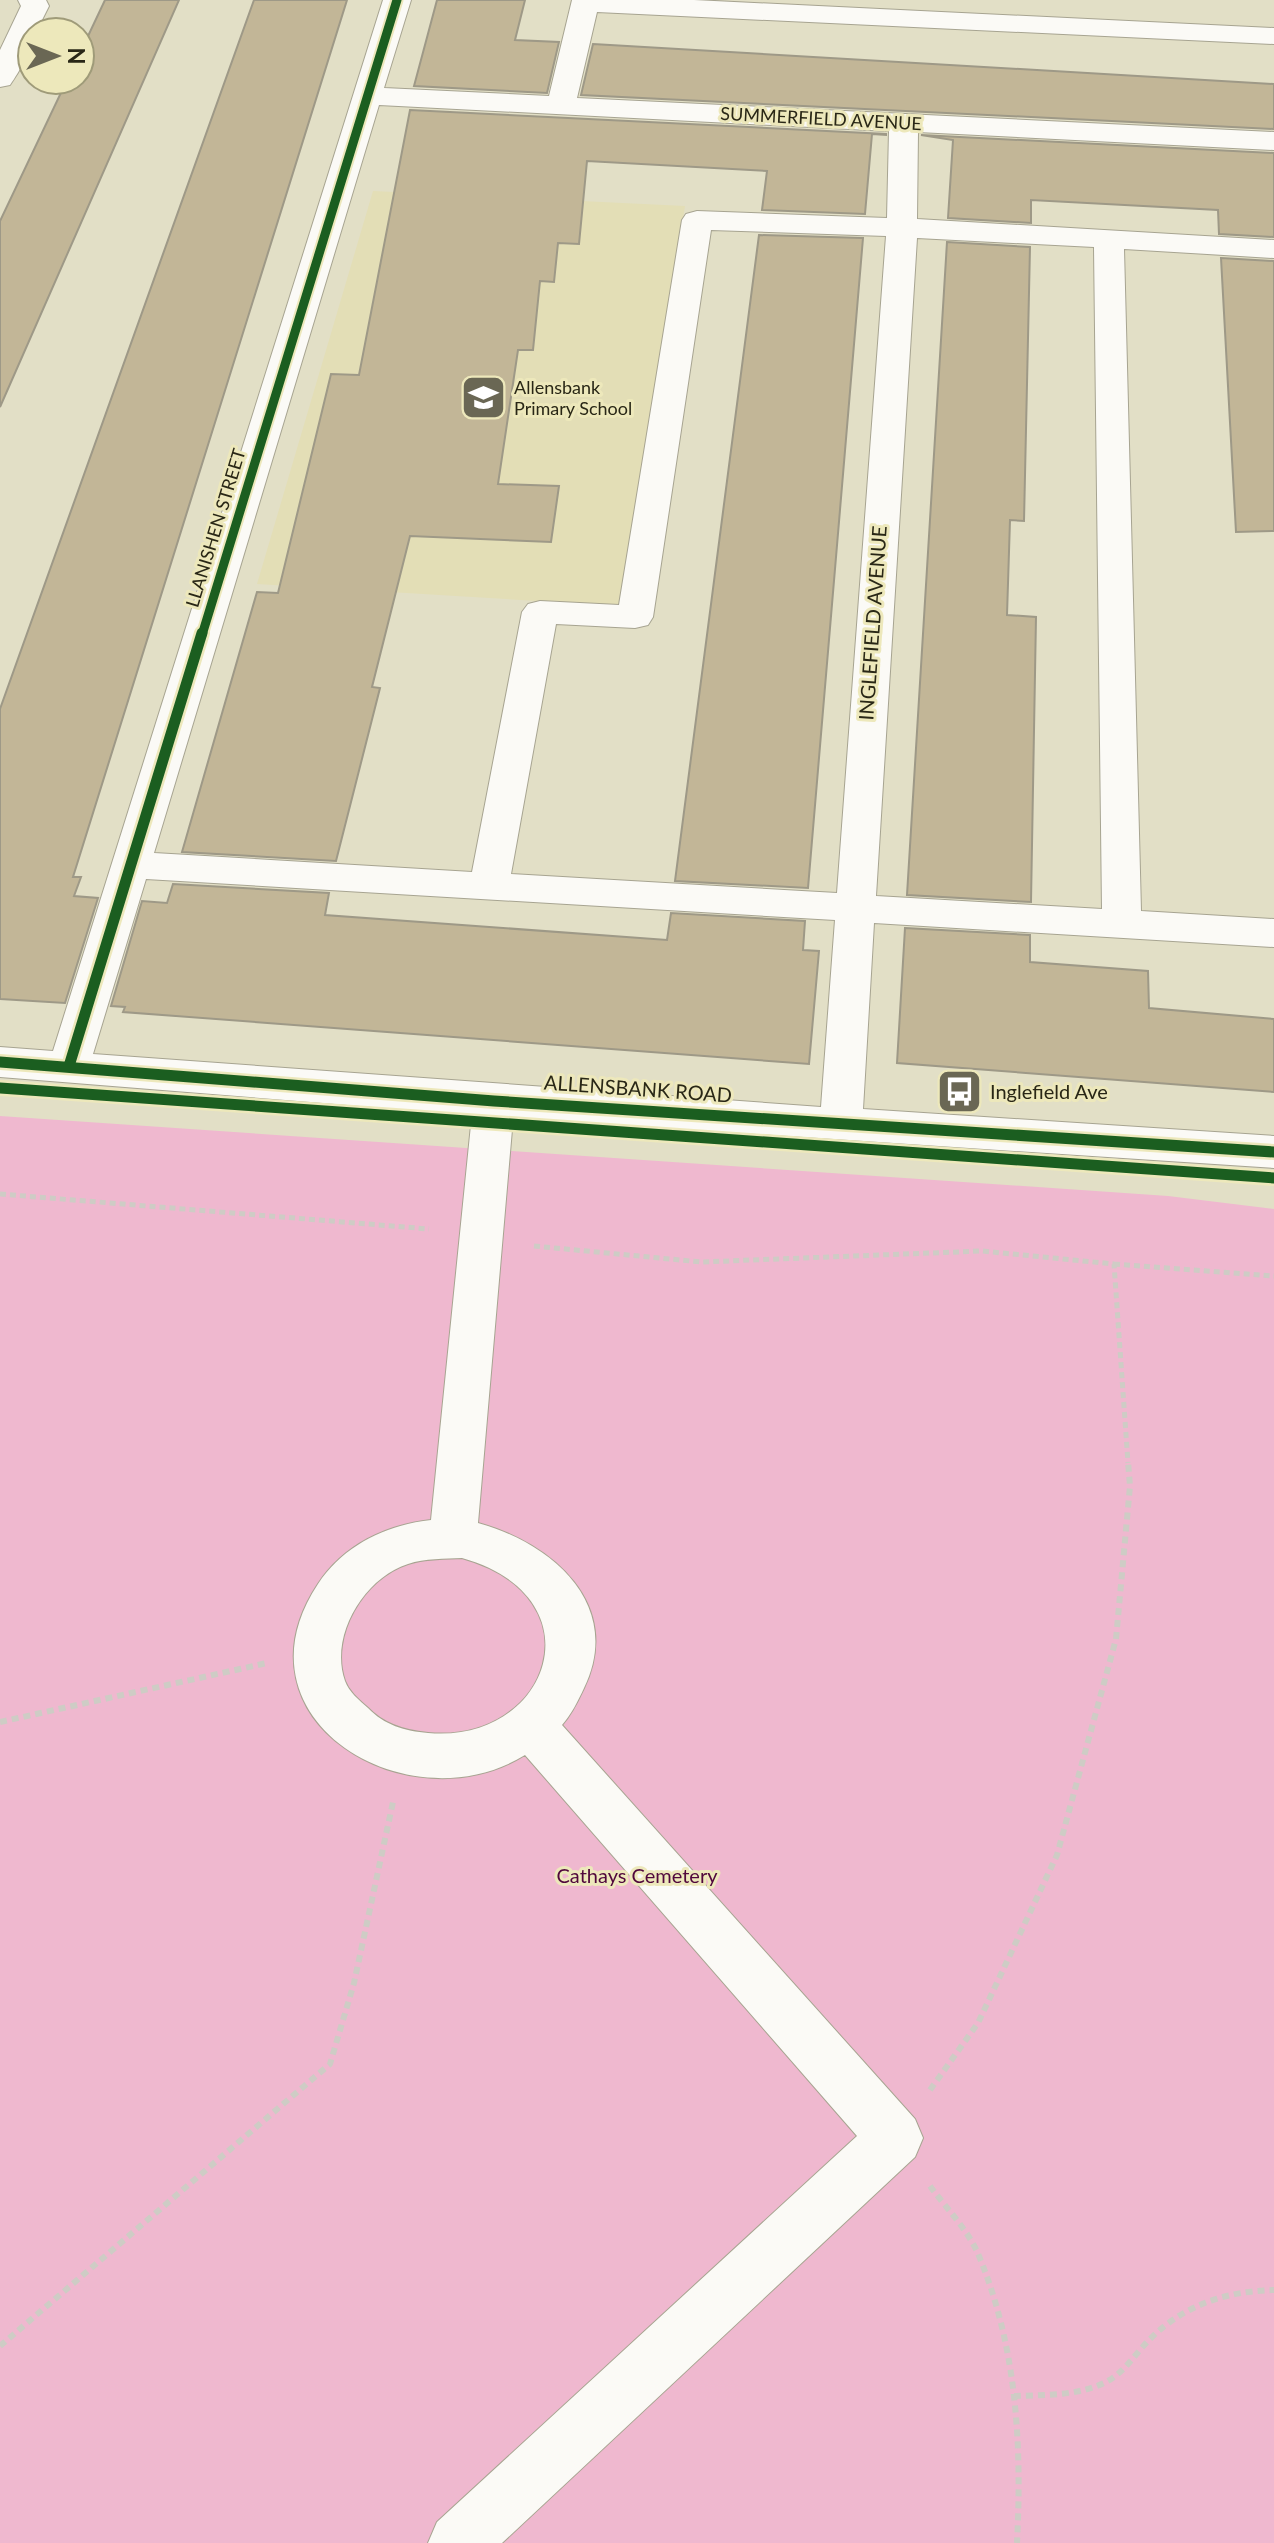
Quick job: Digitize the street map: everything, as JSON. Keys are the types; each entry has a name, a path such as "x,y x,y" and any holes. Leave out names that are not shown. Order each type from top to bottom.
{"street":[{"path":"0,79 35,6 32,0"},
{"name":"LLANISHEN STREET","path":"69,1066 397,0"},
{"path":"561,105 585,2 1274,36"},
{"name":"SUMMERFIELD AVENUE","path":"368,96 1274,141"},
{"name":"INGLEFIELD AVENUE","path":"841,1122 853,908 902,228 904,123"},
{"path":"489,886 540,612 635,617 697,220 1274,249"},
{"path":"1109,239 1122,923"},
{"path":"129,865 1274,933"},
{"name":"ALLENSBANK ROAD","path":"0,1062 494,1101 1274,1152"},
{"path":"453,1539 494,1101"},
{"path":"453,1539 491,1544 528,1562 543,1576 564,1608 570,1639 564,1677 530,1725 480,1752 447,1758 402,1754 374,1744 342,1719 323,1691 315,1653 319,1624 338,1589 386,1552 418,1540 453,1539"},
{"path":"458,2543 895,2138 530,1725"}],"path":[{"path":"0,1194 409,1225 481,1240 701,1262 982,1251 1274,1276"},
{"path":"1017,2543 1021,2460 1009,2348 978,2253 895,2138 978,2023 1057,1855 1116,1639 1130,1486 1114,1264"},
{"path":"0,1722 315,1653"},
{"path":"0,2346 330,2064 354,1983 402,1754"},
{"path":"1014,2396 1075,2393 1116,2376 1155,2334 1197,2302 1247,2289 1274,2290"}],"shaded area":[{"name":"Allensbank Primary School","path":"373,191 685,206 621,606 257,584"}],"green space":[{"name":"Cathays Cemetery","path":"0,1116 1168,1196 1274,1209 1274,2543 0,2543"}],"building":[{"path":"105,0 179,0 0,407 0,221 59,96 96,96 96,19"},
{"path":"254,0 347,0 73,877 81,877 74,896 98,898 65,1003 0,999 0,709"},
{"path":"437,0 525,0 515,40 559,42 547,93 414,86"},
{"path":"593,44 1274,84 1274,129 581,95"},
{"path":"410,110 886,134 886,135 872,134 865,214 762,210 767,171 587,161 579,244 558,243 554,282 540,281 533,350 518,350 498,484 559,486 551,542 410,536 372,687 380,688 336,861 182,852 257,592 278,593 331,374 359,375"},
{"path":"921,135 1274,153 1274,237 1219,234 1218,210 1031,200 1031,223 948,218 953,140"},
{"path":"759,235 863,238 808,888 675,881"},
{"path":"947,242 1030,247 1024,521 1010,520 1007,615 1036,617 1031,902 907,895"},
{"path":"1221,258 1274,261 1274,531 1236,532"},
{"path":"173,884 329,893 325,915 667,940 671,913 805,921 803,950 819,951 809,1064 123,1012 125,1007 111,1006 142,901 167,903"},
{"path":"905,928 1030,935 1030,962 1148,971 1149,1008 1274,1019 1274,1092 897,1063"}],"cycle path":[{"path":"69,1066 397,0"},
{"path":"0,1062 494,1101 1274,1152"},
{"path":"0,1088 1274,1178"}],"place":[{"name":"Allensbank Primary School","path":"483,398"},
{"name":"Inglefield Ave","path":"959,1092"}]}
